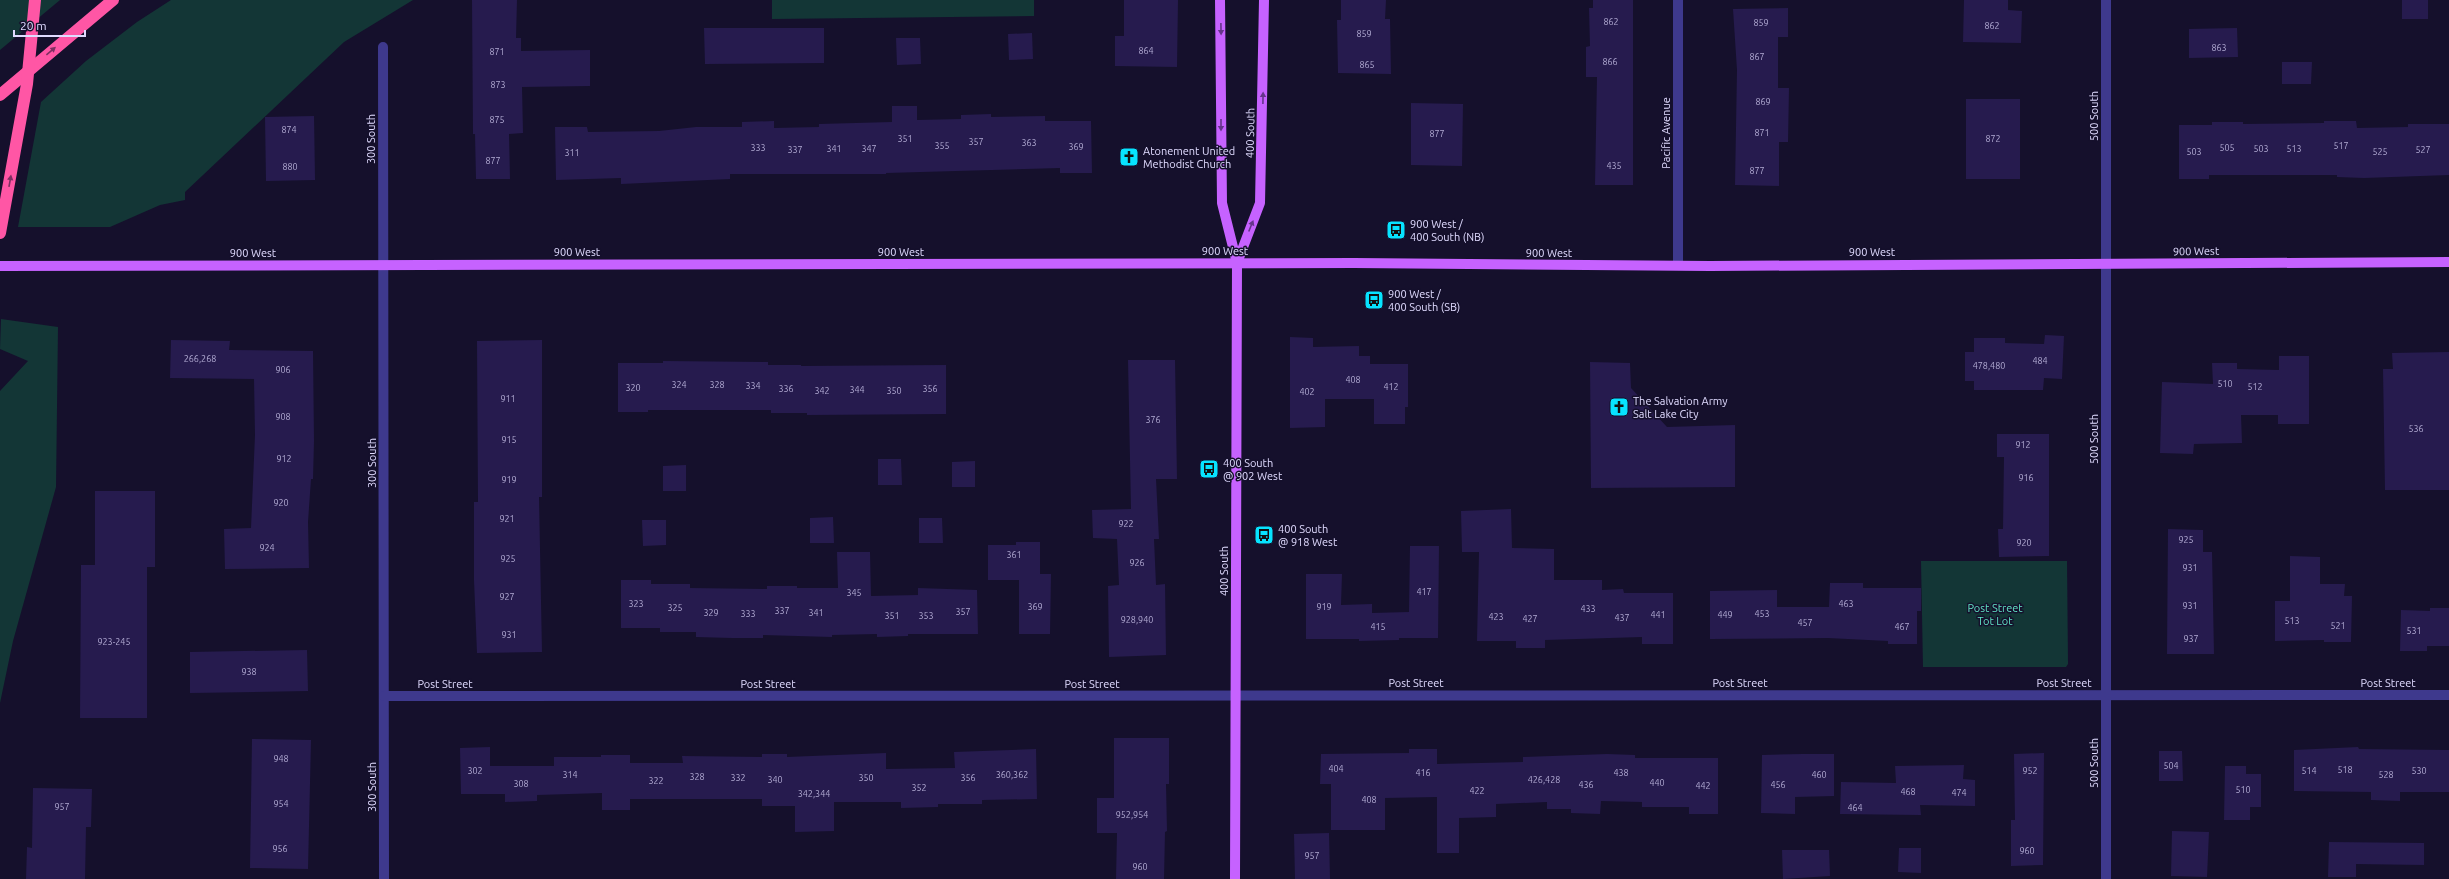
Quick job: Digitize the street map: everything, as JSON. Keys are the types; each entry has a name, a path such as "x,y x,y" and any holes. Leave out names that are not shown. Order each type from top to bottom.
{"highway":[{"path":"0,233 27,84 35,0"},
{"path":"0,94 113,0"}],"main road":[{"name":"400 South","path":"1220,0 1222,203 1237,263 1235,879"},
{"name":"400 South","path":"1237,263 1260,203 1264,0"},
{"name":"900 West","path":"0,266 1237,263 1678,265 2449,262"}],"street":[{"name":"Pacific Avenue","path":"1678,0 1678,265"},
{"name":"500 South","path":"2106,0 2106,879"},
{"name":"300 South","path":"383,47 384,879"},
{"name":"Post Street","path":"384,696 2449,695"}],"green space":[{"path":"0,0 60,0 0,50"},
{"path":"171,0 413,0 344,42 185,192 185,200 160,205 110,227 18,227 41,102 86,61 137,22"},
{"path":"772,0 1034,0 1034,16 772,19"},
{"path":"1,319 58,327 56,487 13,641 0,703 0,391 28,361 0,349"},
{"name":"Post Street Tot Lot","path":"1921,561 2067,561 2068,664 2066,667 1923,667"}],"building":[{"path":"472,0 517,0 516,38 521,38 521,51 590,50 590,86 522,87 523,133 509,134 510,179 476,179 475,134 473,134"},
{"path":"1124,0 1178,0 1177,67 1115,66 1115,36 1124,36"},
{"path":"1341,0 1386,0 1385,19 1390,19 1391,74 1338,73 1337,20 1341,20"},
{"path":"1593,0 1633,0 1633,185 1595,185 1597,77 1586,77 1586,47 1590,46 1589,8 1593,8"},
{"path":"1964,0 2008,0 2008,10 2022,11 2021,43 1963,42"},
{"path":"2402,0 2428,0 2428,19 2402,19"},
{"path":"1788,8 1788,37 1778,37 1778,88 1789,88 1788,142 1779,142 1779,186 1735,185 1737,70 1733,9"},
{"path":"704,28 824,28 824,63 705,64"},
{"path":"2237,28 2238,57 2189,58 2189,29"},
{"path":"1032,33 1033,59 1009,60 1008,34"},
{"path":"896,38 920,38 921,64 897,65"},
{"path":"2282,62 2312,62 2311,84 2282,84"},
{"path":"1966,99 2020,99 2020,179 1966,179"},
{"path":"1411,103 1463,104 1462,166 1411,165"},
{"path":"892,106 917,106 917,120 961,119 961,115 991,114 991,117 1045,116 1045,121 1091,121 1092,173 1060,173 1060,168 886,174 730,174 730,179 621,184 621,178 556,180 555,127 587,127 588,132 659,131 696,127 742,127 742,122 774,121 774,128 819,127 819,124 892,122"},
{"path":"314,116 315,180 266,181 265,117"},
{"path":"2324,121 2356,121 2357,128 2408,127 2408,124 2449,124 2449,175 2364,178 2337,177 2337,175 2209,175 2209,179 2179,179 2179,125 2212,125 2212,122 2243,122 2243,124 2324,123"},
{"path":"2045,335 2064,336 2062,379 2044,378 2043,390 1974,390 1974,381 1965,381 1965,352 1974,352 1974,338 2005,338 2005,343 2044,344"},
{"path":"1290,337 1313,338 1313,347 1359,346 1359,356 1370,356 1370,364 1408,364 1408,407 1405,407 1405,424 1374,424 1374,399 1325,399 1325,427 1290,428"},
{"path":"171,340 230,341 229,350 313,351 314,441 313,479 311,479 308,522 309,568 225,569 224,529 251,528 255,435 254,379 170,378"},
{"path":"542,340 542,497 539,497 542,652 477,653 474,580 474,502 478,502 477,341"},
{"path":"2449,352 2449,490 2385,490 2383,369 2393,369 2392,353"},
{"path":"2279,356 2309,356 2309,424 2278,424 2278,415 2241,415 2242,443 2194,444 2193,454 2160,453 2162,382 2213,384 2212,363 2237,363 2237,369 2279,370"},
{"path":"1128,360 1175,360 1177,479 1156,479 1159,539 1154,539 1156,585 1165,584 1166,655 1109,657 1108,586 1119,585 1117,539 1093,538 1092,510 1131,509"},
{"path":"663,361 768,362 768,365 801,366 946,365 946,414 807,415 807,413 771,413 771,410 648,410 648,412 618,412 618,363 663,363"},
{"name":"The Salvation Army Salt Lake City","path":"1590,362 1630,363 1631,388 1667,427 1735,425 1735,487 1591,488"},
{"path":"1997,434 2049,434 2049,556 1999,557 1998,529 2003,529 2004,457 1997,457"},
{"path":"878,459 901,459 902,485 878,485"},
{"path":"975,461 975,487 952,487 952,462"},
{"path":"686,465 686,491 663,491 663,466"},
{"path":"95,491 155,491 155,567 147,567 147,718 80,718 81,565 95,565"},
{"path":"1511,509 1512,548 1554,549 1554,580 1602,580 1602,590 1623,589 1624,593 1673,593 1673,644 1642,644 1642,637 1545,640 1545,648 1516,648 1516,641 1477,641 1479,552 1462,552 1461,511"},
{"path":"833,517 834,543 810,543 810,518"},
{"path":"919,518 942,518 943,543 919,543"},
{"path":"642,520 666,520 666,545 643,546"},
{"path":"2168,529 2203,530 2203,552 2212,552 2214,654 2167,654"},
{"path":"1016,542 1040,542 1040,574 1051,574 1050,634 1019,634 1019,580 988,580 988,545 1016,545"},
{"path":"1410,546 1439,546 1438,638 1399,638 1399,640 1359,641 1359,639 1306,639 1306,574 1342,574 1341,605 1372,604 1372,613 1409,612"},
{"path":"837,552 870,552 871,596 918,595 918,588 977,590 978,634 908,634 908,636 877,637 877,634 832,635 832,637 763,635 763,638 732,638 696,637 696,632 660,632 660,628 621,628 621,580 651,580 651,584 690,584 690,588 767,589 767,586 797,586 797,588 838,588"},
{"path":"2290,556 2320,557 2320,584 2345,584 2344,596 2352,596 2351,642 2324,642 2324,640 2275,641 2275,601 2290,601"},
{"path":"1830,583 1863,583 1863,588 1921,588 1921,611 1917,611 1917,644 1888,644 1888,641 1828,638 1710,639 1710,591 1777,590 1777,607 1829,607"},
{"path":"2430,608 2449,608 2449,646 2427,646 2427,651 2400,651 2401,610 2430,611"},
{"path":"307,650 308,691 190,693 190,652"},
{"path":"1114,738 1169,738 1169,784 1166,784 1167,831 1165,832 1164,879 1116,879 1117,833 1097,833 1097,798 1114,798"},
{"path":"252,739 311,740 308,869 250,868"},
{"path":"490,747 490,766 554,766 554,757 601,757 601,755 630,755 630,763 683,763 682,756 762,757 762,754 787,754 787,757 886,753 886,769 955,768 954,752 1036,749 1037,799 982,800 982,804 938,804 938,807 901,808 901,802 834,802 834,831 795,832 795,806 762,806 762,799 630,799 630,810 602,810 602,793 537,795 537,801 505,802 505,794 461,794 460,748"},
{"path":"2358,747 2359,749 2449,750 2449,792 2400,792 2400,801 2371,800 2371,792 2294,791 2294,750"},
{"path":"1409,749 1437,749 1437,764 1523,762 1523,757 1607,754 1635,755 1635,758 1718,758 1718,814 1689,814 1689,807 1642,807 1642,802 1601,801 1600,814 1571,813 1571,809 1547,809 1547,802 1496,804 1496,817 1459,818 1459,853 1437,853 1437,797 1385,798 1385,830 1331,830 1331,784 1320,784 1321,754 1409,753"},
{"path":"2159,751 2182,751 2183,781 2159,781"},
{"path":"2044,753 2043,865 2011,866 2011,820 2015,820 2014,754"},
{"path":"1834,754 1834,796 1795,797 1795,814 1761,813 1762,755"},
{"path":"1964,765 1963,779 1975,780 1975,806 1920,805 1921,815 1840,814 1841,782 1896,783 1895,766"},
{"path":"2225,766 2246,766 2246,774 2261,774 2261,807 2250,807 2250,820 2224,820"},
{"path":"33,788 92,789 91,827 86,827 85,879 26,879 27,847 32,848"},
{"path":"2172,831 2209,832 2207,877 2171,876"},
{"path":"1329,833 1330,879 1295,879 1294,834"},
{"path":"2329,842 2424,843 2424,865 2356,864 2356,877 2328,877"},
{"path":"1899,848 1921,848 1921,873 1898,872"},
{"path":"1782,850 1829,850 1830,876 1783,879"}],"place":[{"name":"Atonement United Methodist Church","path":"1129,157"},
{"name":"900 West / 400 South (NB)","path":"1396,230"},
{"name":"900 West / 400 South (SB)","path":"1374,300"},
{"name":"The Salvation Army Salt Lake City","path":"1619,407"},
{"name":"400 South @ 902 West","path":"1209,469"},
{"name":"400 South @ 918 West","path":"1264,535"}]}
